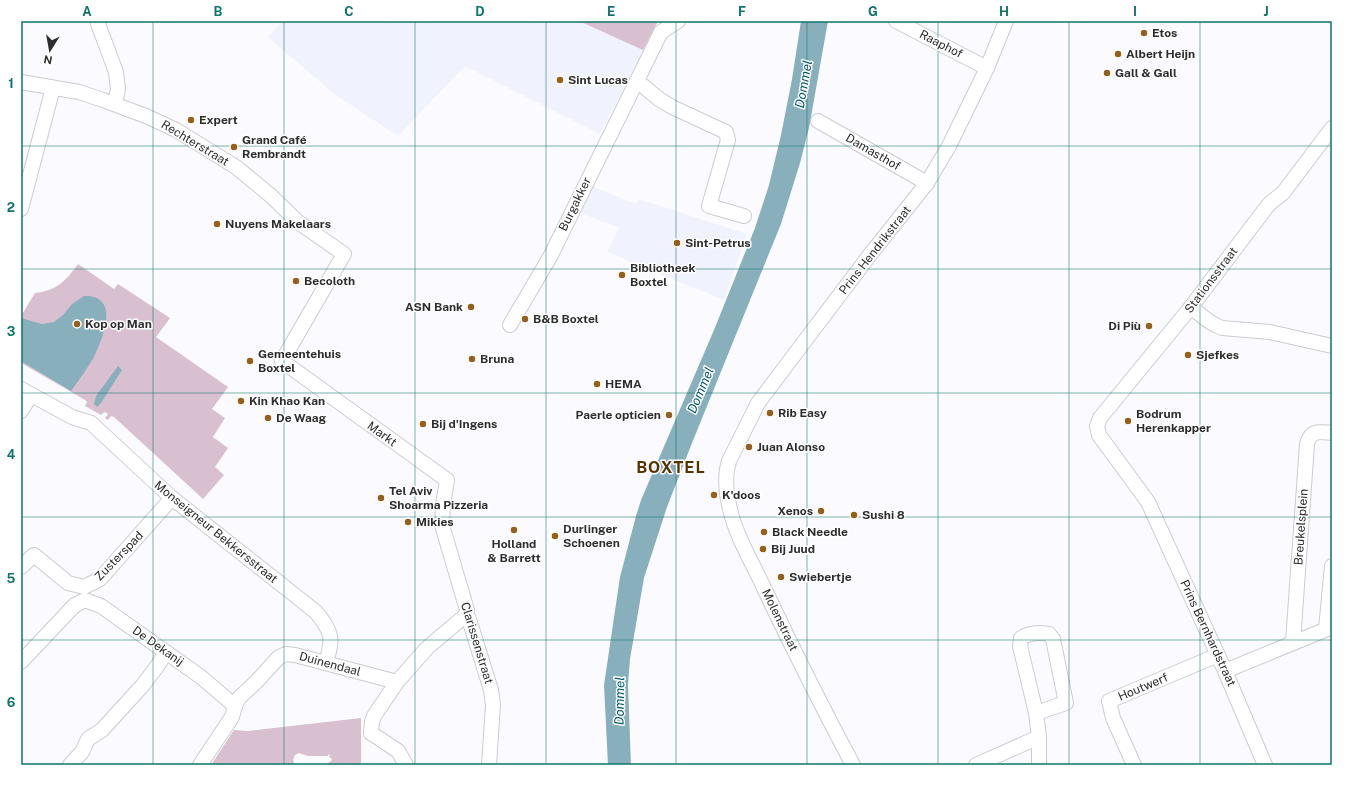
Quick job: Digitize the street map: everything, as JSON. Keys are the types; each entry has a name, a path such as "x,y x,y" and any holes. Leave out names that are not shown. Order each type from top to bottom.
{"street":[{"path":"97,21 116,72 118,88 115,103"},
{"name":"Burgakker","path":"510,325 550,257 662,32 678,21"},
{"name":"Raaphof","path":"896,21 987,68"},
{"name":"Prins Hendrikstraat","path":"727,469 729,461 758,403 869,256 927,183 949,146 987,68 1006,21"},
{"path":"637,81 659,99 672,107 726,132 728,140 709,206 744,216"},
{"name":"Rechterstraat","path":"21,82 78,92 115,103 176,130 236,167 270,195 298,222 344,254 282,360"},
{"path":"21,209 52,88"},
{"name":"Damasthof","path":"818,121 927,183"},
{"name":"Stationsstraat","path":"1099,435 1097,426 1100,418 1191,306 1266,208 1283,193 1332,128"},
{"path":"1191,306 1216,326 1222,328 1270,332 1332,346"},
{"name":"Markt","path":"282,360 446,480 442,505 442,524"},
{"name":"Monseigneur Bekkersstraat","path":"21,412 26,392 72,418 91,423 172,498 316,612 331,635 326,663"},
{"name":"Breukelsplein","path":"1293,642 1308,438 1317,432 1332,433"},
{"name":"Prins Bernhardstraat","path":"1099,435 1148,502 1218,655 1265,765"},
{"name":"Molenstraat","path":"727,469 726,484 730,510 736,527 770,601 853,765"},
{"name":"Zusterspad","path":"21,567 34,555 68,584 84,587 100,579 172,498"},
{"name":"Clarissenstraat","path":"442,524 467,610 466,615 469,619 488,676 493,705 488,765"},
{"path":"1225,671 1329,628 1332,566"},
{"name":"De Dekanij","path":"21,662 75,605 85,600 97,604 166,652 201,677 235,706"},
{"path":"406,765 398,751 371,733 374,716 397,682 427,648 466,615"},
{"path":"1036,713 1066,704 1053,639 1049,634 1042,632 1027,635 1021,638 1020,646 1036,713 1039,737 1039,765"},
{"path":"70,765 82,752 88,739 102,730 143,685 166,652"},
{"name":"Duinendaal","path":"200,765 232,717 239,698 279,657 286,654 295,655 397,682"},
{"name":"Houtwerf","path":"1134,765 1113,718 1109,701 1218,655"},
{"path":"976,765 1039,737"}],"shaded area":[{"name":"Sint Lucas","path":"283,21 658,21 600,134 465,66 398,136 334,94 268,37"},
{"path":"579,21 658,21 643,50"},
{"name":"Sint-Petrus","path":"592,186 635,204 639,199 747,234 724,300 607,252 619,228 578,212"},
{"path":"78,264 114,289 118,284 170,318 156,337 228,387 212,409 225,418 213,437 228,448 215,467 224,475 203,499 114,417 111,416 108,420 105,418 108,414 105,412 101,415 85,406 87,402 85,400 21,363 21,316 35,293 49,290 60,284 69,276"},
{"path":"361,718 361,763 359,763 359,765 350,765 349,763 349,765 339,765 338,763 338,765 328,765 332,759 329,757 329,754 328,756 308,756 299,753 295,755 293,760 295,765 287,765 285,763 285,765 277,765 276,763 275,765 264,765 262,763 261,765 211,765 234,730 247,731"}],"water":[{"name":"Dommel","path":"801,21 828,21 809,128 800,163 781,224 667,507 644,578 630,659 628,685 631,765 608,765 604,685 620,577 641,500 714,330 755,228 769,185 792,79"},
{"path":"84,296 95,298 102,302 106,310 105,329 94,357 71,391 21,361 21,318 42,324 54,322 63,315 72,304"},
{"path":"118,366 122,370 97,407 94,404 96,396"}],"place":[{"name":"Etos","path":"1144,33"},
{"name":"Albert Heijn","path":"1118,54"},
{"name":"Gall & Gall","path":"1107,73"},
{"name":"Sint Lucas","path":"560,80"},
{"name":"Expert","path":"191,120"},
{"name":"Grand Café Rembrandt","path":"234,147"},
{"name":"Nuyens Makelaars","path":"217,224"},
{"name":"Sint-Petrus","path":"677,243"},
{"name":"Bibliotheek Boxtel","path":"622,275"},
{"name":"Becoloth","path":"296,281"},
{"name":"ASN Bank","path":"471,307"},
{"name":"B&B Boxtel","path":"525,319"},
{"name":"Kop op Man","path":"77,324"},
{"name":"Di Più","path":"1149,326"},
{"name":"Sjefkes","path":"1188,355"},
{"name":"Bruna","path":"472,359"},
{"name":"Gemeentehuis Boxtel","path":"250,361"},
{"name":"HEMA","path":"597,384"},
{"name":"Kin Khao Kan","path":"241,401"},
{"name":"Rib Easy","path":"770,413"},
{"name":"Paerle opticien","path":"669,415"},
{"name":"De Waag","path":"268,418"},
{"name":"Bodrum Herenkapper","path":"1128,421"},
{"name":"Bij d'Ingens","path":"423,424"},
{"name":"Juan Alonso","path":"749,447"},
{"name":"K'doos","path":"714,495"},
{"name":"Tel Aviv Shoarma Pizzeria","path":"381,498"},
{"name":"Xenos","path":"821,511"},
{"name":"Sushi 8","path":"854,515"},
{"name":"Mikies","path":"408,522"},
{"name":"Holland & Barrett","path":"514,530"},
{"name":"Black Needle","path":"764,532"},
{"name":"Durlinger Schoenen","path":"555,536"},
{"name":"Bij Juud","path":"763,549"},
{"name":"Swiebertje","path":"781,577"}],"district":[{"name":"BOXTEL","path":"671,467"}]}
